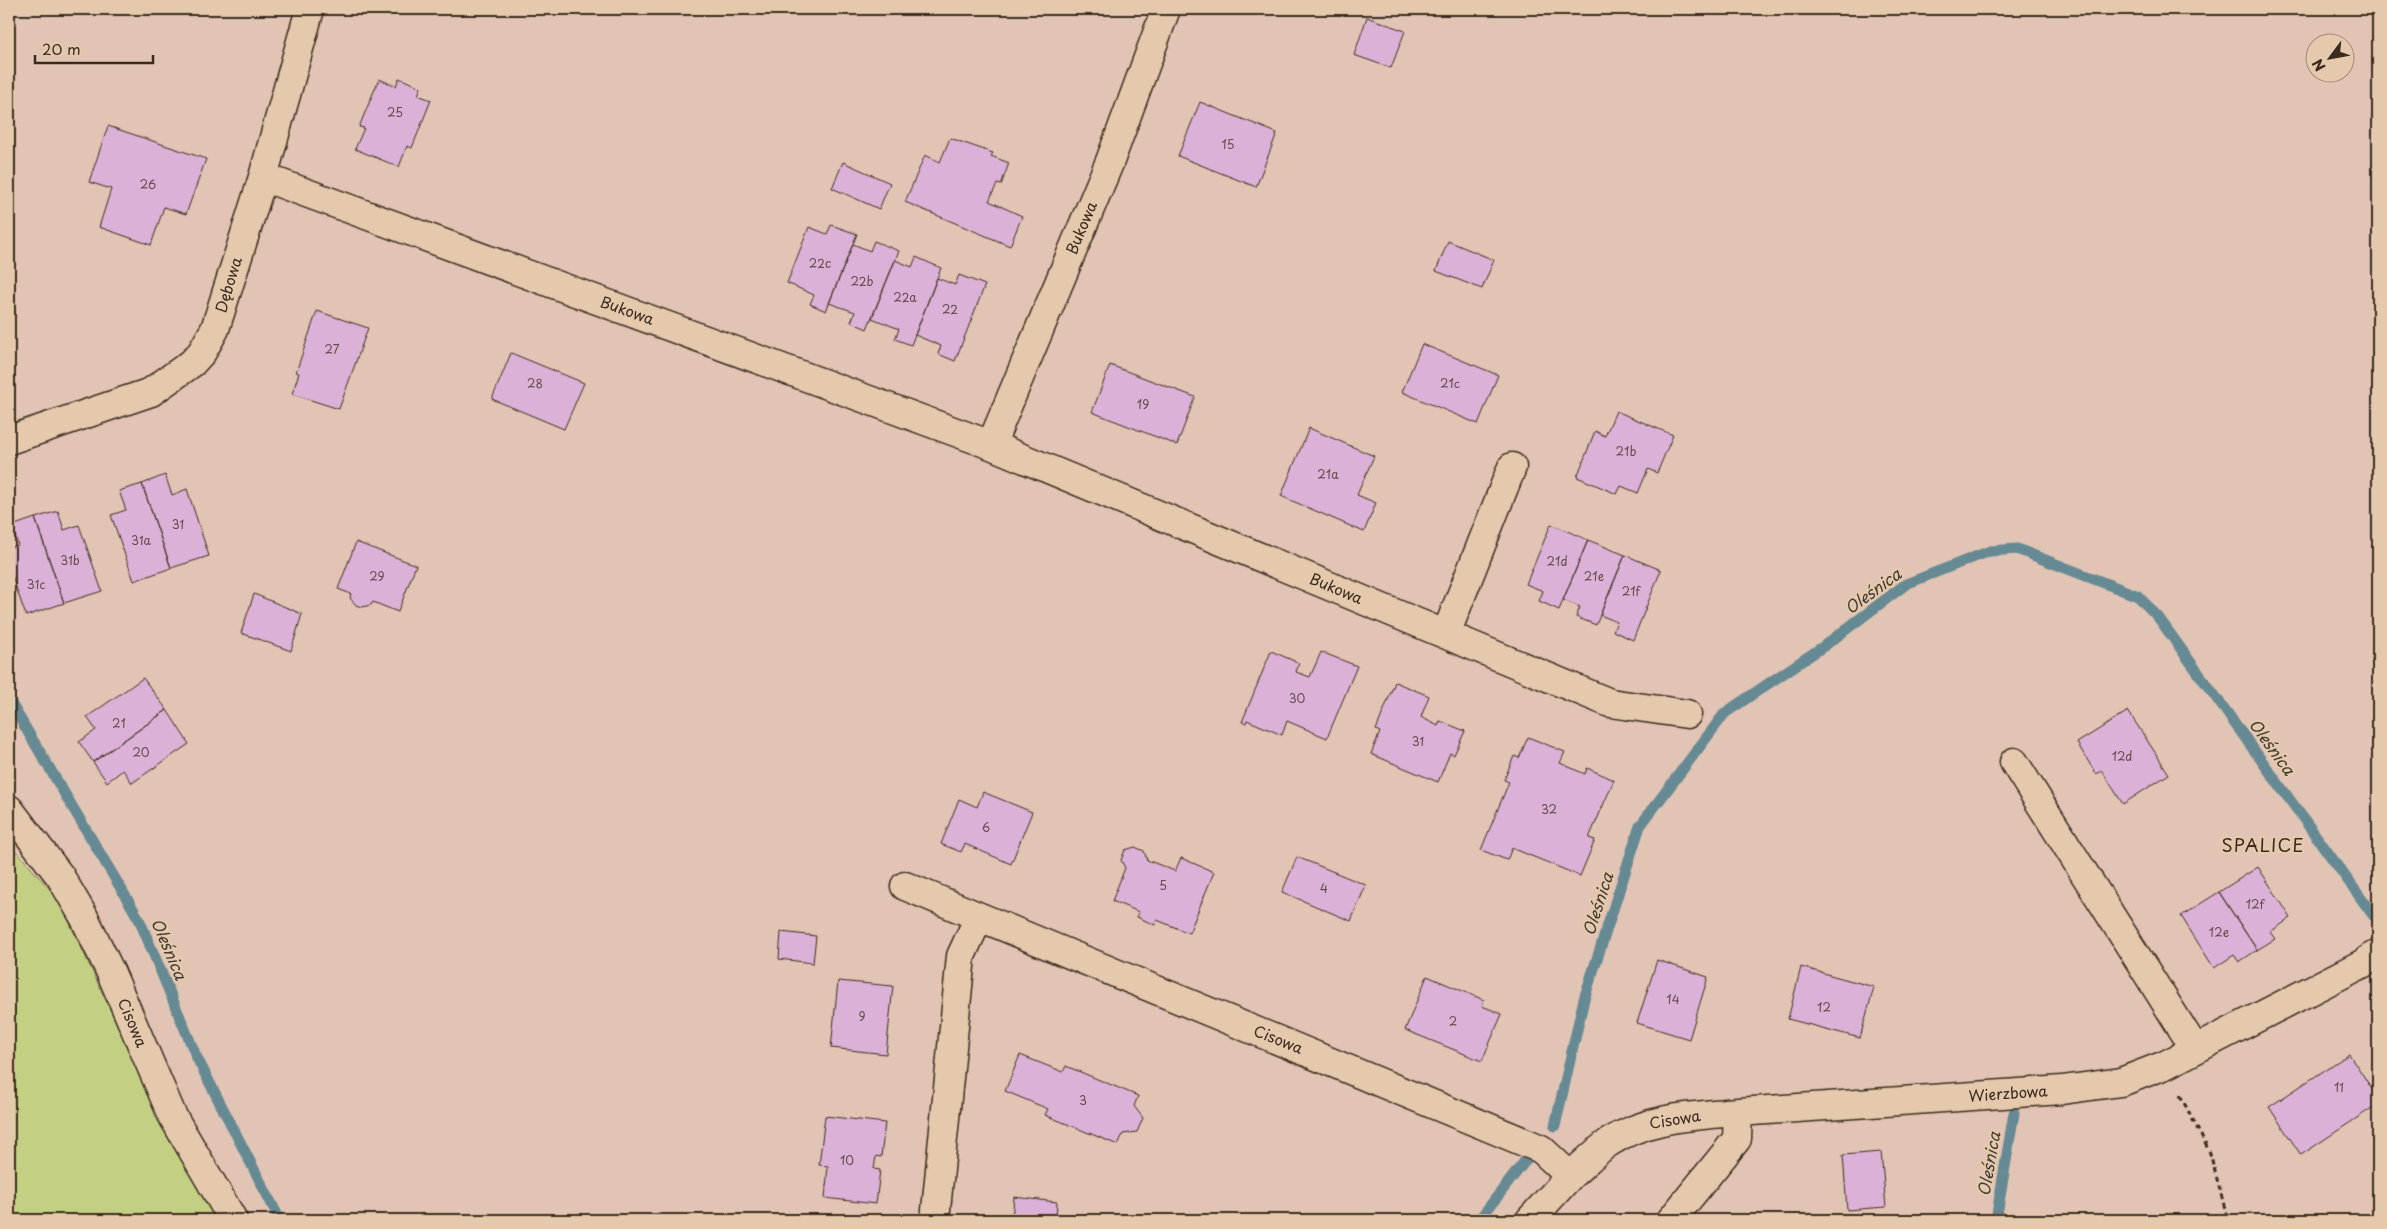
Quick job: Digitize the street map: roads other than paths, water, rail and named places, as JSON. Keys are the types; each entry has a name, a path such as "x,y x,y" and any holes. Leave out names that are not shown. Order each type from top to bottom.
{"street":[{"name":"Dębowa","path":"9,440 151,392 192,363 202,352 216,329 263,177 310,9"},
{"name":"Bukowa","path":"991,445 1110,161 1166,9"},
{"name":"Bukowa","path":"263,177 991,445 1610,703 1687,714"},
{"path":"1446,634 1512,467"},
{"path":"2014,762 2195,1050"},
{"name":"Cisowa","path":"14,827 60,876 84,917 111,973 172,1115 233,1220"},
{"name":"Cisowa","path":"905,886 1541,1149 1570,1176"},
{"path":"935,1220 961,956 978,917"},
{"name":"Wierzbowa","path":"1738,1112 2062,1090 2121,1082 2165,1065 2195,1050 2362,964 2378,953"},
{"path":"1671,1220 1737,1139 1738,1112"},
{"name":"Cisowa","path":"1530,1220 1570,1176 1607,1144 1645,1124 1669,1118 1738,1112"}],"waterway":[{"name":"Oleśnica","path":"1555,1126 1584,999 1640,826 1725,713 1824,646 1906,584 1990,551 2017,549 2138,596 2158,617 2373,915"},
{"name":"Oleśnica","path":"9,700 139,919 197,1058 280,1220"},
{"name":"Oleśnica","path":"1996,1220 2014,1113"},
{"name":"Oleśnica","path":"1479,1220 1529,1156"}],"district":[{"name":"SPALICE","path":"2263,846"}]}
